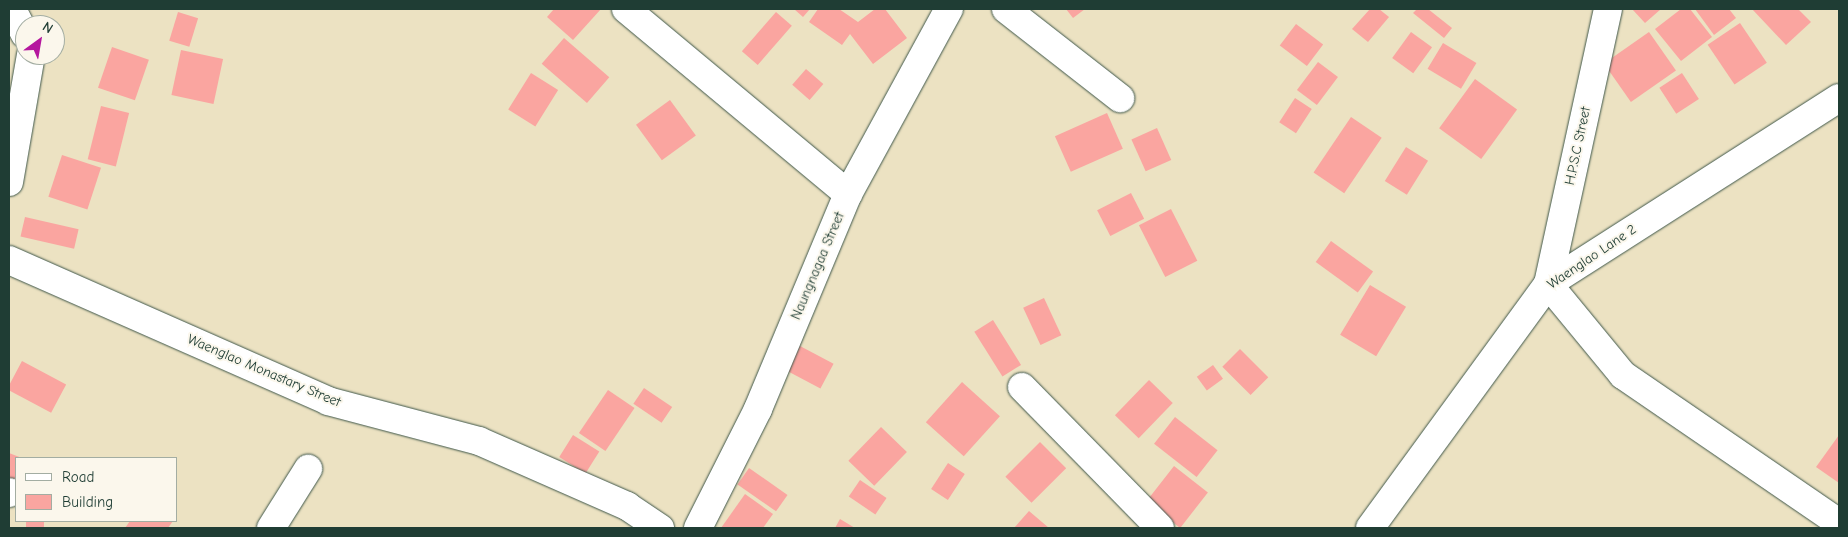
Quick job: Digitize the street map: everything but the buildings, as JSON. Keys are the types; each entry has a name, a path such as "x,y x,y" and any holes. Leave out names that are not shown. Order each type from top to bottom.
{"street":[{"path":"626,9 848,194"},
{"name":"Naungnagaa Street","path":"698,528 758,409 848,194 949,9"},
{"path":"1006,9 1120,98"},
{"name":"H.P.S.C Street","path":"1548,284 1608,9"},
{"path":"9,182 29,65"},
{"name":"Waenglao Lane 2","path":"1370,528 1548,284 1839,98"},
{"name":"Waenglao Monastary Street","path":"9,260 328,401 479,441 627,506 660,528"},
{"path":"1548,284 1623,375 1839,523"},
{"path":"1022,387 1160,528"},
{"path":"271,528 308,470"}]}
